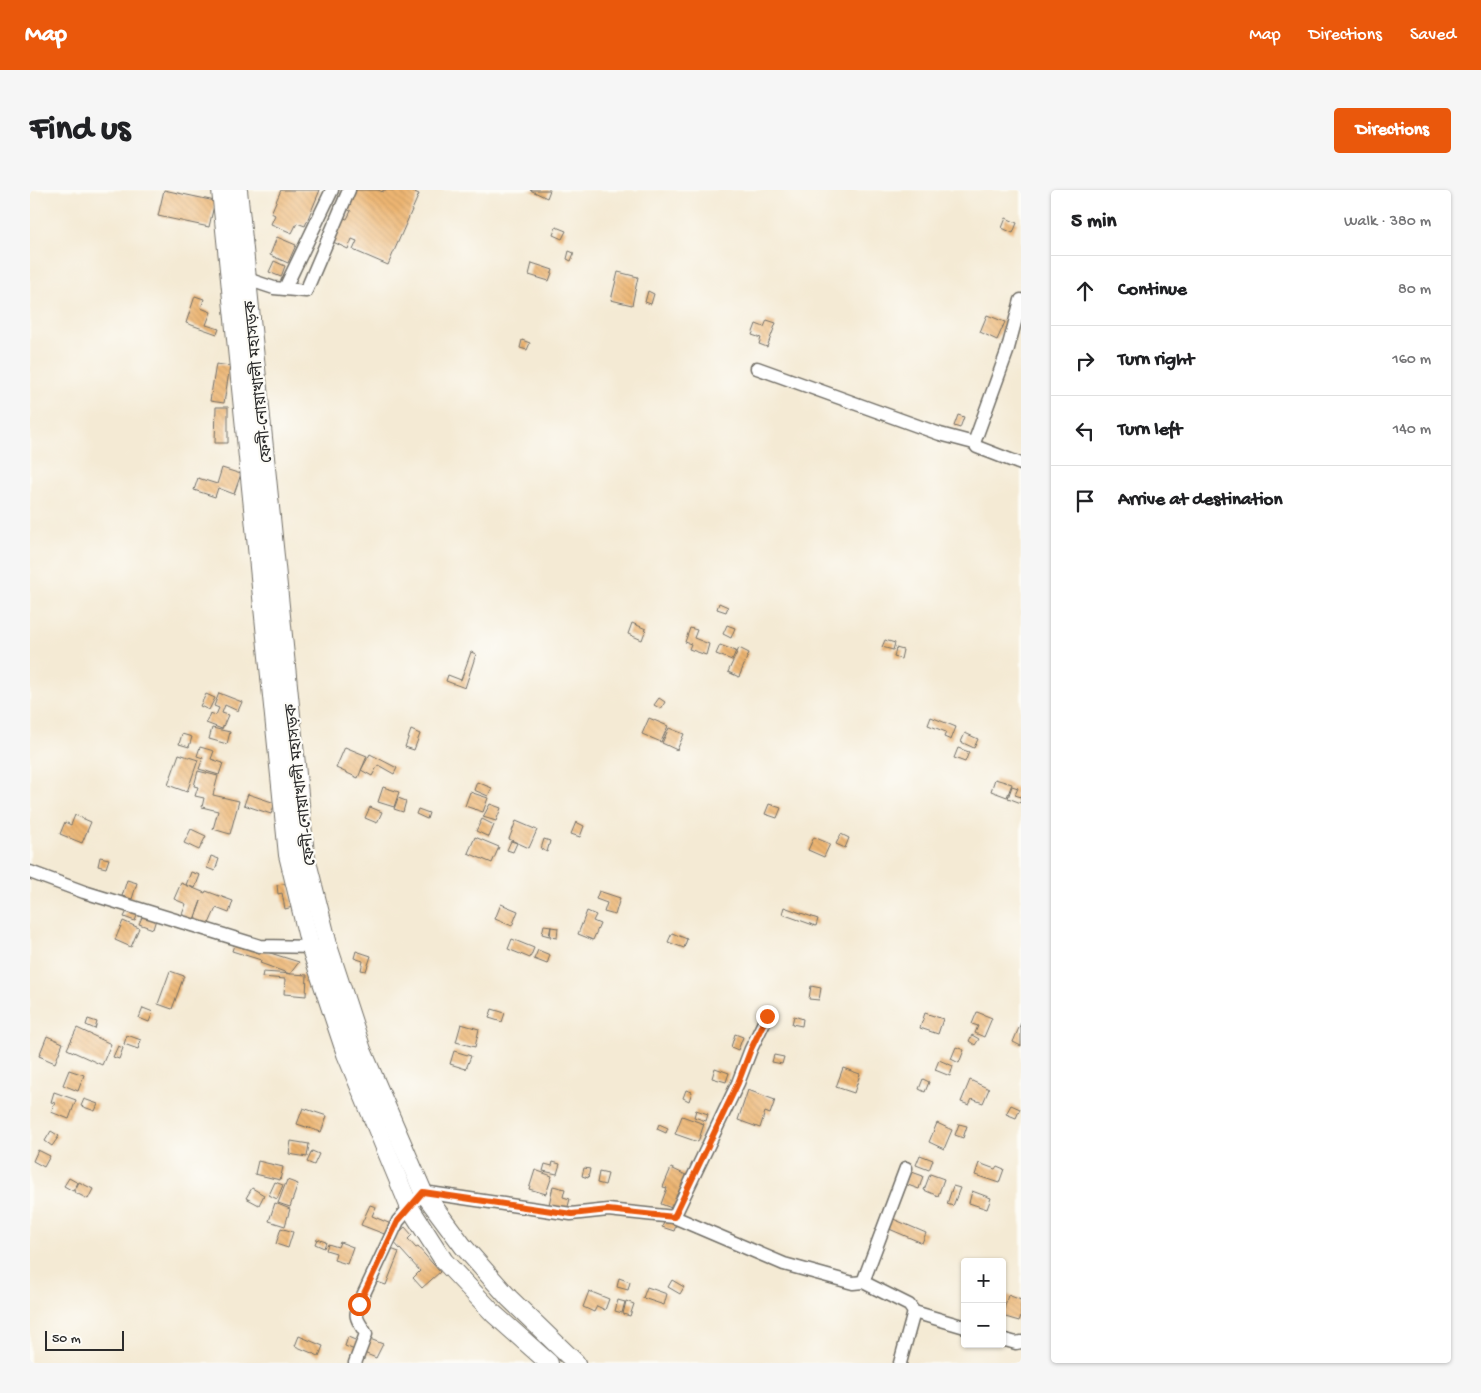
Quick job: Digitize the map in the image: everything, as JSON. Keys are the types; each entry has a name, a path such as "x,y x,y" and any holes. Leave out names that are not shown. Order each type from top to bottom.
{"highway":[{"name":"ফেনী-নোয়াখালী মহাসড়ক","path":"221,190 288,855 310,946 346,1054 410,1208 444,1261 494,1314 549,1363"},
{"name":"ফেনী-নোয়াখালী মহাসড়ক","path":"238,190 305,854 329,950 362,1050 423,1192 463,1246 509,1298 576,1363"}],"street":[{"path":"285,288 332,190"},
{"path":"247,279 274,288 306,291 349,190"},
{"path":"974,443 1007,352 1021,300"},
{"path":"757,368 940,434 974,443 978,447 1021,464"},
{"path":"30,872 84,892 260,946 310,946 329,950"},
{"path":"674,1217 738,1083 751,1049 767,1016"},
{"path":"863,1282 906,1168"},
{"path":"355,1363 366,1334 356,1317 356,1311 398,1221 423,1192 572,1214 608,1210 674,1217 784,1264 853,1283 863,1282 909,1305 914,1312 961,1326"},
{"path":"900,1363 914,1312"},
{"path":"1006,1340 1016,1343 1021,1342"}],"building":[{"path":"164,190 215,201 209,227 158,216"},
{"path":"281,190 320,190 305,226 297,223 292,233 271,224 275,215 271,213"},
{"path":"352,190 378,190 383,192 383,190 410,190 419,194 388,265 353,250 357,241 352,239 348,249 331,241 341,217 347,219 351,211 344,208"},
{"path":"530,190 550,190 547,198"},
{"path":"1006,218 1017,223 1013,233 1002,228"},
{"path":"556,227 566,231 562,239 553,235"},
{"path":"277,237 296,245 288,263 270,255"},
{"path":"569,251 574,253 571,261 567,259"},
{"path":"274,261 285,266 281,277 269,272"},
{"path":"532,263 553,270 549,281 529,275"},
{"path":"618,272 638,277 632,305 611,300"},
{"path":"648,291 654,294 651,304 645,302"},
{"path":"195,296 204,299 201,308 211,312 206,325 219,329 217,334 186,323"},
{"path":"987,315 1005,322 997,340 980,332"},
{"path":"767,320 776,323 767,347 759,344 761,338 752,335 756,324 764,327"},
{"path":"522,340 530,343 527,350 520,348"},
{"path":"216,364 230,366 224,403 210,401"},
{"path":"216,407 228,407 228,443 215,443"},
{"path":"958,415 964,417 960,428 954,426"},
{"path":"222,468 241,474 234,494 218,488 215,497 194,490 198,478 217,484"},
{"path":"719,603 728,607 726,612 717,609"},
{"path":"632,623 646,629 642,640 628,634"},
{"path":"727,625 735,628 731,638 723,634"},
{"path":"690,628 697,630 694,638 709,644 706,655 689,649 691,644 685,642"},
{"path":"885,640 895,643 893,650 882,647"},
{"path":"720,645 736,651 732,660 716,654"},
{"path":"739,648 749,653 739,677 728,672"},
{"path":"896,648 903,650 901,659 894,657"},
{"path":"471,652 476,654 465,688 446,681 448,675 461,680"},
{"path":"219,693 242,702 238,711 225,705 222,713 228,715 222,729 206,723 210,713 216,715 219,708 214,706"},
{"path":"206,694 215,698 209,710 200,706"},
{"path":"659,698 665,702 661,709 654,705"},
{"path":"931,717 956,727 951,740 944,737 946,732 928,725"},
{"path":"649,718 668,726 661,742 642,734"},
{"path":"212,728 230,732 227,744 209,739"},
{"path":"669,728 684,734 677,750 662,743"},
{"path":"411,730 420,734 414,750 405,747"},
{"path":"965,733 978,739 974,748 961,742"},
{"path":"182,734 192,737 189,747 179,744"},
{"path":"200,747 214,751 211,759 223,763 219,775 199,769 203,758 197,756"},
{"path":"345,747 367,756 358,778 336,768"},
{"path":"958,748 969,752 965,762 954,758"},
{"path":"179,754 198,760 187,792 168,785"},
{"path":"370,754 397,768 394,774 378,765 372,776 361,770"},
{"path":"198,771 218,776 213,795 239,801 230,834 213,829 218,811 202,807 204,798 195,796 198,787 194,786"},
{"path":"995,779 1012,784 1007,797 991,791"},
{"path":"477,782 492,788 488,796 474,790"},
{"path":"1012,786 1018,788 1015,795 1021,797 1021,803 1008,798"},
{"path":"383,787 399,792 394,807 378,802"},
{"path":"470,792 488,798 483,812 465,806"},
{"path":"248,794 275,803 271,814 244,805"},
{"path":"398,798 406,801 403,812 394,809"},
{"path":"490,804 501,808 496,821 483,817"},
{"path":"769,804 781,808 777,818 765,814"},
{"path":"370,807 382,812 377,823 365,818"},
{"path":"418,809 429,813 427,819 416,814"},
{"path":"75,815 91,822 82,843 60,834 65,822 71,825"},
{"path":"482,819 494,825 489,837 476,831"},
{"path":"516,821 537,830 529,848 509,839"},
{"path":"576,822 584,826 580,837 571,834"},
{"path":"191,829 206,836 199,850 184,843"},
{"path":"841,834 849,838 845,848 836,844"},
{"path":"475,837 499,847 492,863 468,853"},
{"path":"814,837 830,844 824,857 808,850"},
{"path":"544,839 550,841 547,852 541,849"},
{"path":"511,841 517,843 513,852 507,850"},
{"path":"211,856 219,859 215,871 207,868"},
{"path":"100,857 109,859 106,868 98,866"},
{"path":"191,872 200,875 195,888 186,885"},
{"path":"127,880 137,883 132,899 122,896"},
{"path":"181,883 205,893 206,891 233,901 229,913 216,908 208,926 194,921 201,901 193,922 181,917 186,904 174,899"},
{"path":"289,883 293,907 285,909 282,893 278,894 277,885"},
{"path":"599,891 620,898 615,915 604,912 607,903 596,899"},
{"path":"501,904 518,911 512,926 495,919"},
{"path":"784,907 818,919 816,926 782,914"},
{"path":"128,909 138,913 135,921 124,917"},
{"path":"587,911 596,915 593,921 600,924 593,940 578,934"},
{"path":"143,915 156,919 153,929 139,924"},
{"path":"123,921 139,928 131,947 115,940"},
{"path":"544,925 551,926 549,936 542,934"},
{"path":"551,927 558,928 557,938 550,937"},
{"path":"672,933 687,939 684,948 668,942"},
{"path":"512,939 534,948 530,958 508,949"},
{"path":"235,942 299,962 290,974 260,963 261,960 232,951"},
{"path":"538,950 550,955 547,964 534,959"},
{"path":"356,951 371,956 366,971 361,970 363,961 354,958"},
{"path":"170,971 184,976 172,1009 158,1004"},
{"path":"263,972 307,975 306,996 284,994 285,979 262,977"},
{"path":"811,986 821,988 819,1000 809,999"},
{"path":"143,1008 153,1012 149,1022 139,1018"},
{"path":"492,1009 505,1013 502,1022 489,1018"},
{"path":"977,1012 992,1018 984,1037 975,1033 978,1026 972,1024"},
{"path":"925,1013 943,1019 938,1034 920,1028"},
{"path":"794,1016 803,1019 802,1026 792,1024"},
{"path":"88,1019 97,1022 95,1029 86,1025"},
{"path":"1021,1023 1021,1046 1013,1042"},
{"path":"461,1024 479,1029 475,1047 456,1042"},
{"path":"77,1028 111,1044 102,1065 67,1049"},
{"path":"735,1034 743,1037 738,1050 731,1047"},
{"path":"127,1035 141,1040 138,1049 124,1044"},
{"path":"972,1035 979,1039 975,1045 969,1041"},
{"path":"47,1036 63,1043 55,1063 39,1056"},
{"path":"118,1046 123,1048 119,1059 113,1057"},
{"path":"956,1047 964,1050 959,1063 951,1059"},
{"path":"454,1051 471,1056 466,1069 450,1064"},
{"path":"774,1055 784,1057 782,1064 772,1062"},
{"path":"939,1060 953,1066 950,1076 935,1070"},
{"path":"715,1068 729,1073 726,1082 712,1078"},
{"path":"843,1068 860,1074 854,1093 836,1087"},
{"path":"69,1070 84,1075 78,1091 63,1085"},
{"path":"923,1079 929,1082 925,1092 919,1089"},
{"path":"970,1080 989,1089 983,1103 972,1099 969,1105 961,1102"},
{"path":"686,1090 692,1092 689,1101 683,1098"},
{"path":"748,1090 775,1100 770,1114 765,1112 760,1128 738,1120"},
{"path":"54,1092 76,1100 69,1119 51,1112 55,1103 51,1102"},
{"path":"84,1099 98,1104 95,1111 81,1106"},
{"path":"1011,1105 1020,1109 1016,1118 1006,1114"},
{"path":"303,1108 327,1116 321,1132 297,1124"},
{"path":"696,1110 708,1114 706,1121 694,1117"},
{"path":"682,1116 704,1124 698,1142 675,1134"},
{"path":"937,1123 952,1130 944,1149 929,1142"},
{"path":"659,1124 668,1128 666,1133 657,1129"},
{"path":"959,1124 967,1126 963,1138 955,1135"},
{"path":"51,1131 59,1136 52,1146 45,1141"},
{"path":"291,1141 309,1144 307,1157 289,1154"},
{"path":"38,1150 50,1156 44,1167 33,1161"},
{"path":"312,1151 319,1154 314,1165 307,1162"},
{"path":"920,1155 933,1160 929,1170 916,1165"},
{"path":"258,1161 283,1167 280,1180 255,1174"},
{"path":"553,1162 560,1164 557,1174 543,1171 545,1164 552,1166"},
{"path":"979,1163 995,1169 997,1166 1004,1169 999,1183 975,1175"},
{"path":"584,1168 590,1169 588,1178 582,1176"},
{"path":"671,1168 688,1176 674,1209 661,1204 667,1188 663,1187"},
{"path":"535,1170 552,1176 546,1194 529,1189"},
{"path":"909,1171 923,1176 919,1189 905,1184"},
{"path":"599,1172 608,1174 605,1185 597,1183"},
{"path":"930,1174 944,1179 938,1196 924,1190"},
{"path":"69,1178 78,1183 73,1191 64,1186"},
{"path":"287,1180 298,1184 290,1207 278,1203"},
{"path":"79,1182 93,1189 88,1199 74,1192"},
{"path":"275,1182 283,1185 277,1199 269,1195"},
{"path":"553,1186 565,1189 563,1197 570,1199 567,1210 549,1205"},
{"path":"953,1186 960,1188 953,1206 947,1204"},
{"path":"252,1188 264,1195 259,1205 246,1198"},
{"path":"972,1191 991,1198 987,1209 969,1203"},
{"path":"275,1203 290,1209 285,1226 269,1221"},
{"path":"370,1205 376,1207 372,1216 391,1224 387,1235 361,1225"},
{"path":"666,1218 677,1223 674,1231 662,1227"},
{"path":"891,1218 926,1233 922,1243 887,1228"},
{"path":"405,1227 412,1235 408,1239 416,1248 418,1247 440,1272 422,1288 413,1278 420,1271 391,1239"},
{"path":"281,1228 293,1232 288,1248 276,1244"},
{"path":"317,1239 326,1242 324,1248 315,1244"},
{"path":"340,1242 353,1247 347,1264 334,1260 336,1253 326,1250 328,1244 338,1247"},
{"path":"391,1249 399,1252 386,1285 377,1282"},
{"path":"619,1278 630,1282 628,1290 617,1287"},
{"path":"672,1280 684,1287 680,1294 668,1287"},
{"path":"647,1287 667,1294 664,1305 643,1298"},
{"path":"589,1291 609,1299 605,1310 597,1306 594,1312 583,1307"},
{"path":"1008,1295 1021,1300 1021,1316 1019,1321 1006,1317"},
{"path":"618,1300 625,1302 622,1313 615,1311"},
{"path":"626,1301 634,1304 630,1316 623,1314"},
{"path":"299,1336 323,1346 319,1356 295,1346"},
{"path":"348,1337 360,1342 357,1351 345,1346"},
{"path":"370,1339 383,1344 376,1358 364,1353"}],"route":[{"path":"359,1304 398,1221 423,1192 572,1214 608,1210 674,1217 738,1083 751,1049 767,1016"}]}
